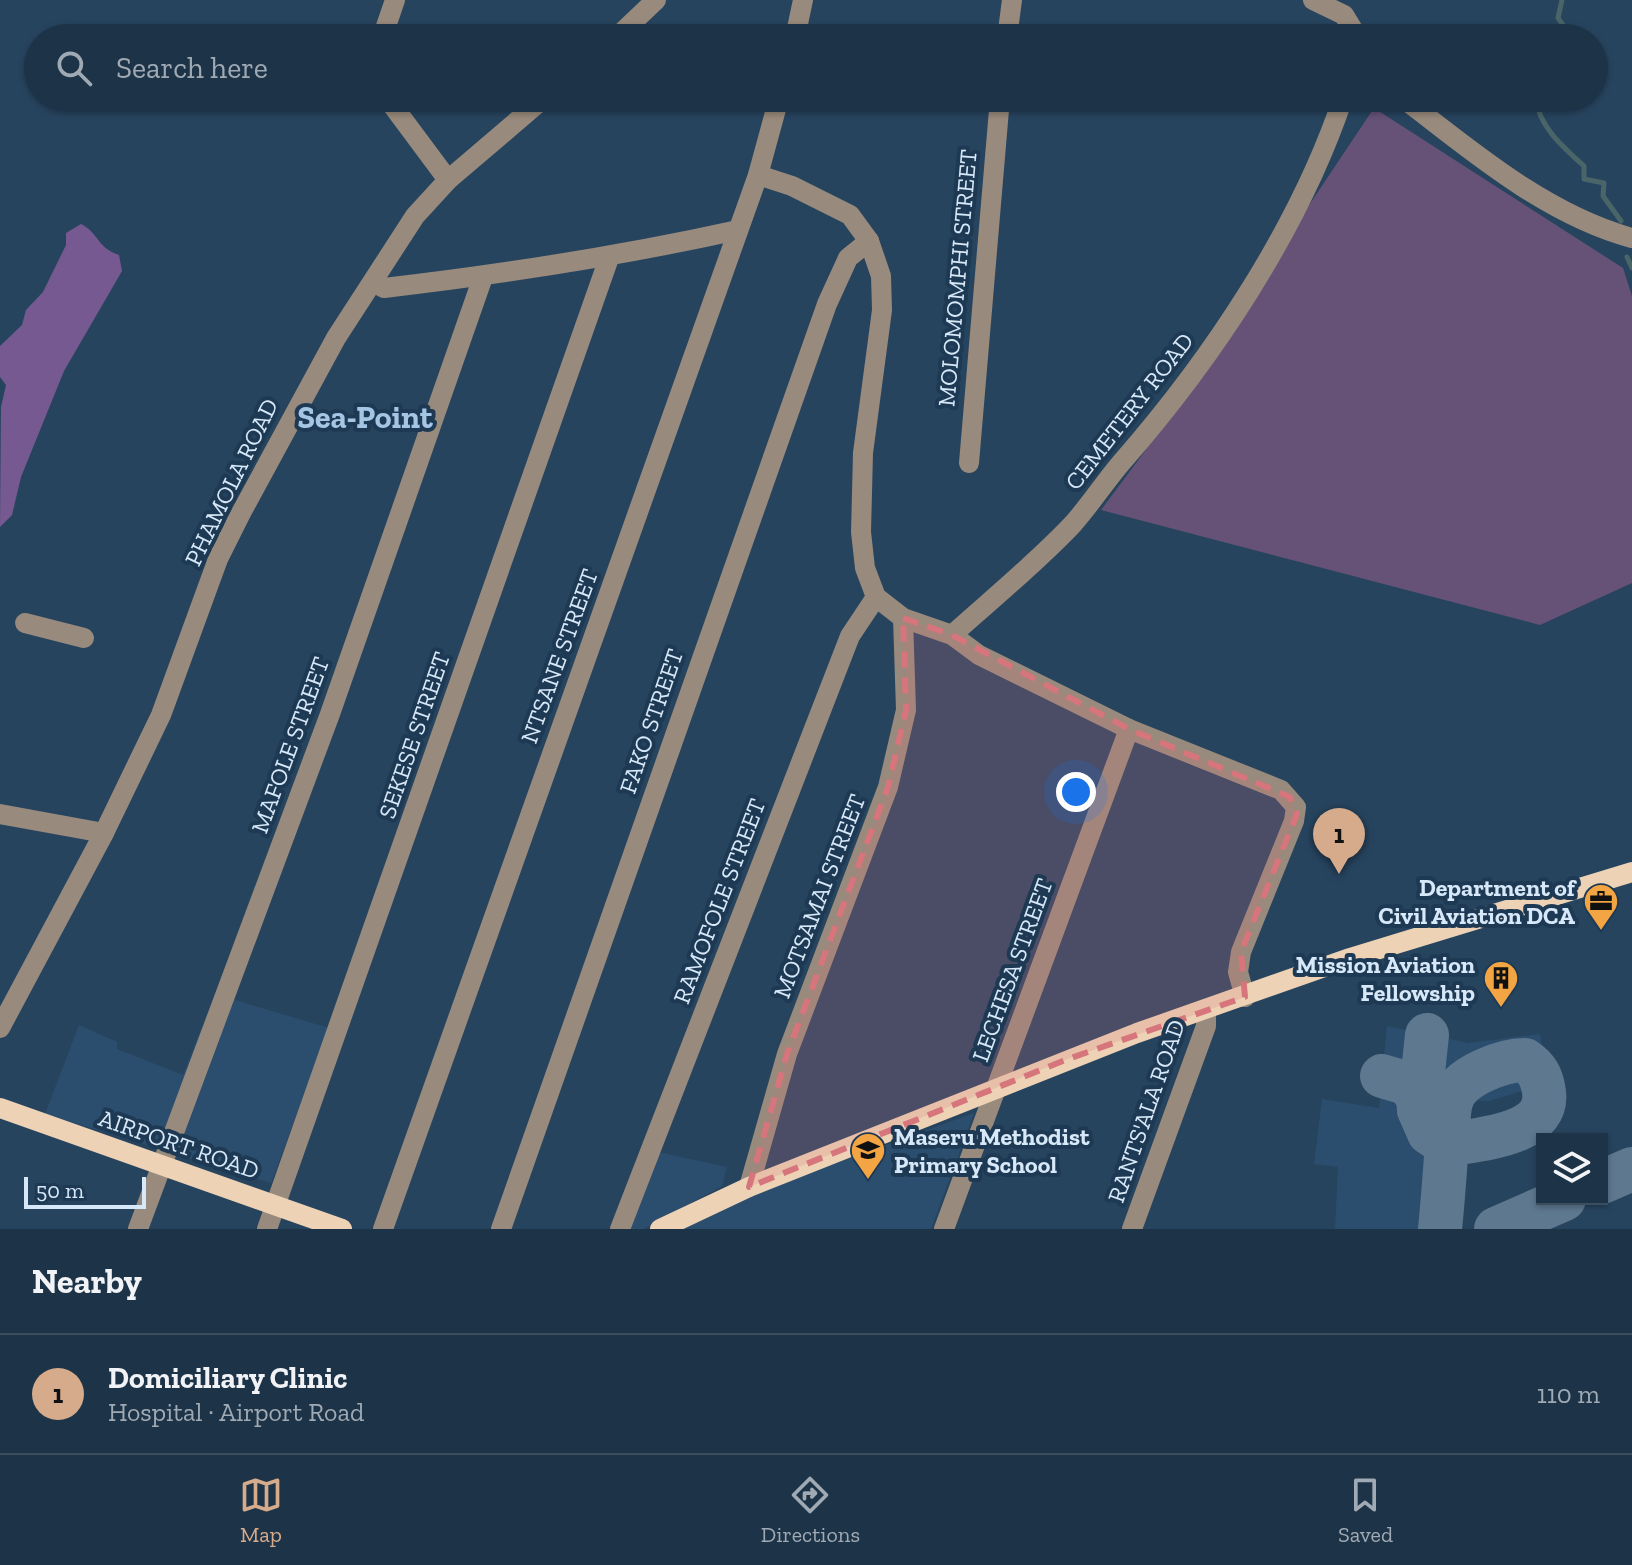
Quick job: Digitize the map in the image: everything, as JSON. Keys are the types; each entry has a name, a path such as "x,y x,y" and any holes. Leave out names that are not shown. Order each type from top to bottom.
{"main road":[{"path":"660,1229 749,1187 1082,1054 1350,958 1632,872"},
{"name":"AIRPORT ROAD","path":"0,1108 342,1229"}],"street":[{"path":"387,24 395,0"},
{"path":"631,24 656,0"},
{"path":"798,24 803,0"},
{"path":"1009,24 1012,0"},
{"path":"1313,0 1344,15 1349,24"},
{"path":"397,112 448,180"},
{"name":"PHAMOLA ROAD","path":"0,1028 104,833 161,715 218,559 301,399 415,216 448,180 528,112"},
{"name":"NTSANE STREET","path":"383,1229 758,175 775,112"},
{"name":"MOLOMOMPHI STREET","path":"969,463 999,112"},
{"name":"CEMETERY ROAD","path":"952,635 1072,524 1163,418 1212,350 1305,192 1338,112"},
{"path":"1421,112 1469,148 1550,201 1632,238"},
{"path":"758,175 792,186 850,215 869,241 881,276 882,310 863,453 861,532 865,568 876,597 903,618 952,635 979,655 1129,729 1281,790 1296,807 1294,821 1241,952 1238,972 1245,997"},
{"path":"373,282 384,288 483,277 609,258 738,230"},
{"name":"FAKO STREET","path":"501,1229 827,304 848,258 869,241"},
{"name":"SEKESE STREET","path":"267,1229 609,258"},
{"name":"MAFOLE STREET","path":"138,1229 330,714 483,277"},
{"name":"RAMOFOLE STREET","path":"620,1229 850,636 876,597"},
{"name":"MOTSAMAI STREET","path":"749,1187 787,1054 888,787 906,710 903,618"},
{"path":"25,623 84,638"},
{"name":"LECHESA STREET","path":"944,1229 1129,729"},
{"path":"0,814 104,833"},
{"name":"RANTS'ALA ROAD","path":"1132,1229 1206,1026 1206,1010"}],"highlighted area":[{"path":"903,618 952,635 1129,729 1290,797 1297,814 1241,952 1245,997 1068,1059 749,1187 787,1054 888,787 906,710"}],"shaded area":[{"path":"1371,112 1380,112 1623,268 1632,296 1632,583 1540,625 1101,510 1212,361 1259,280"},
{"path":"81,224 106,248 119,255 122,271 64,371 21,477 12,515 0,527 1,407 6,385 0,377 0,346 22,325 26,310 43,292 66,245 66,233"},
{"path":"215,994 329,1028 271,1183 45,1114 79,1025 117,1042 117,1049 183,1075"},
{"path":"1387,1026 1468,1043 1540,1034 1548,1083 1489,1101 1463,1100 1455,1229 1335,1229 1338,1167 1314,1164 1322,1099 1379,1108"},
{"name":"Maseru Methodist Primary School","path":"974,1113 931,1229 676,1229 751,1194"},
{"path":"658,1152 727,1167 722,1186 643,1229 630,1229"}],"waterway":[{"path":"1562,0 1558,18 1562,24"},
{"path":"1540,112 1547,127 1584,166 1584,179 1604,183 1603,196 1621,221"},
{"path":"1627,257 1632,268"}],"taxiway":[{"path":"1382,1076 1409,1084 1418,1098 1419,1110 1427,1035"},
{"path":"1419,1110 1429,1133 1447,1145 1492,1137 1524,1127 1536,1118 1543,1107 1544,1092 1536,1070 1525,1060 1483,1071 1456,1091 1449,1109 1448,1137 1447,1142 1446,1153 1445,1164 1440,1229"},
{"path":"1608,1179 1632,1169"},
{"path":"1496,1229 1550,1205"}],"place":[{"name":"Domiciliary Clinic","path":"1339,874"},
{"name":"Department of Civil Aviation DCA","path":"1601,932"},
{"name":"Mission Aviation Fellowship","path":"1501,1009"},
{"name":"Maseru Methodist Primary School","path":"868,1181"}],"district":[{"name":"Sea-Point","path":"365,417"}]}
